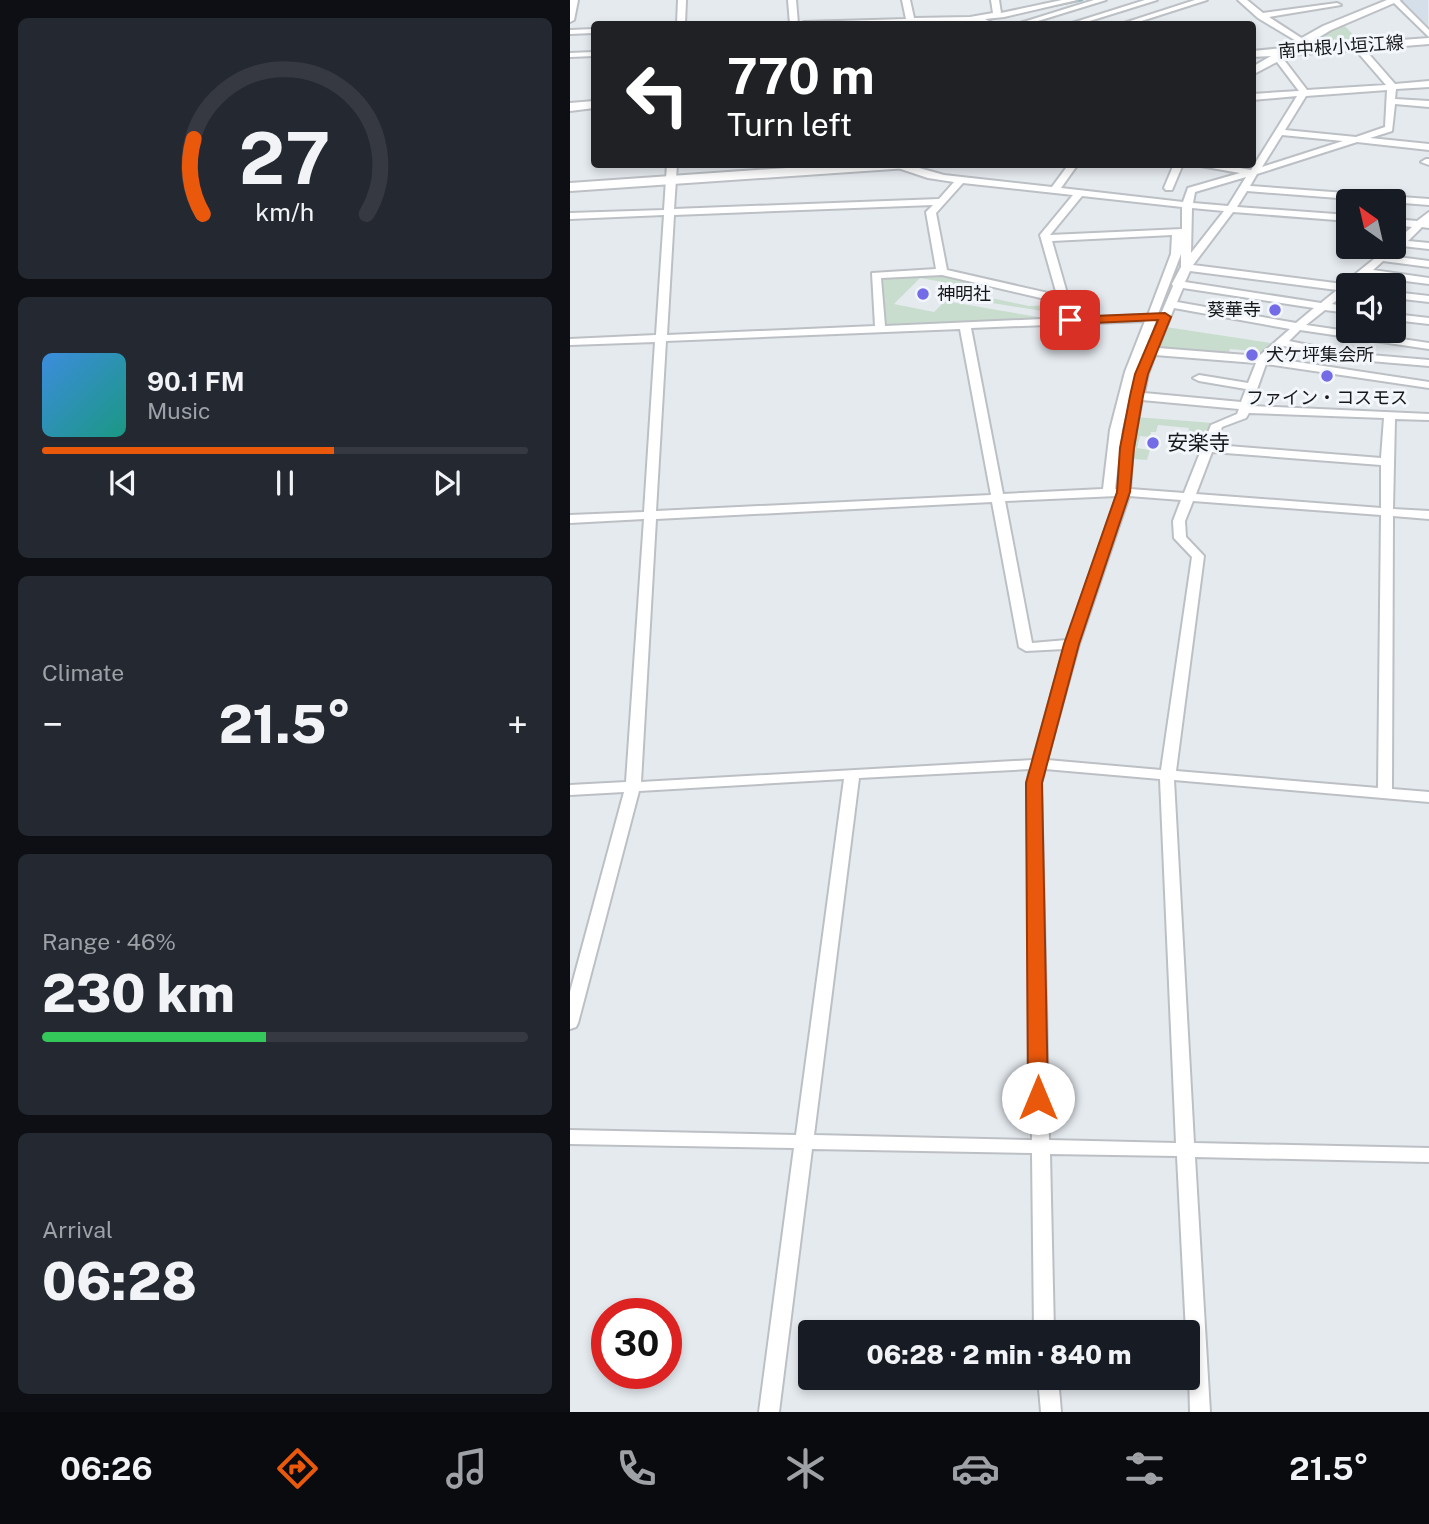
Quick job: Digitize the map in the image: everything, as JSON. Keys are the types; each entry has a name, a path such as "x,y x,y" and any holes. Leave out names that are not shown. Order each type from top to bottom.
{"street":[{"path":"570,20 574,0"},
{"path":"681,21 682,0"},
{"path":"792,0 794,21"},
{"path":"798,0 802,21"},
{"path":"906,0 911,21"},
{"path":"912,21 913,0"},
{"path":"995,0 997,15"},
{"path":"980,21 974,17 1073,0"},
{"path":"1031,21 1102,0 1158,16"},
{"path":"1083,21 1153,0"},
{"path":"1137,21 1203,0"},
{"path":"1242,0 1261,16 1303,43"},
{"path":"1282,0 1296,11"},
{"path":"1256,70 1327,27 1395,0 1429,35"},
{"path":"1261,16 1334,3 1350,19"},
{"path":"570,34 591,33"},
{"name":"南中根小垣江線","path":"1256,54 1282,55 1429,41"},
{"path":"1044,1320 1034,783 1116,492 1136,396 1152,351 1191,190 1389,129 1389,86 1354,47"},
{"path":"570,55 591,54"},
{"path":"1282,55 1304,92"},
{"path":"1256,97 1429,83"},
{"path":"1116,492 1116,430 1124,396 1162,313 1186,267 1230,211 1282,132 1304,92"},
{"path":"1390,101 1429,104"},
{"path":"570,107 591,105"},
{"path":"1282,132 1429,147"},
{"path":"570,1023 633,787 672,168"},
{"path":"570,187 861,168"},
{"path":"908,168 911,171 962,178 1230,211 1336,217"},
{"path":"1055,190 1071,168"},
{"path":"1169,188 1176,168"},
{"path":"1223,168 1255,172"},
{"path":"942,272 931,212 962,178"},
{"path":"1245,188 1429,202"},
{"path":"1045,238 1080,193"},
{"path":"570,216 942,202"},
{"path":"1406,238 1425,224 1429,215"},
{"path":"1406,223 1425,224"},
{"path":"1045,238 1182,232"},
{"path":"1182,232 1186,267"},
{"path":"1045,238 1070,320"},
{"path":"1406,244 1429,246"},
{"path":"1363,272 1380,259"},
{"path":"1389,259 1429,264"},
{"path":"1186,267 1336,287"},
{"path":"880,328 876,275 942,272 1063,300"},
{"path":"1363,272 1429,281"},
{"path":"1177,285 1336,307"},
{"path":"1200,1412 1166,775 1198,556 1180,538 1179,521 1218,425 1242,416 1262,360 1297,327 1336,296"},
{"path":"1406,296 1429,299"},
{"path":"570,342 1070,320 1162,313 1297,327 1429,346"},
{"path":"1406,318 1429,321"},
{"path":"965,325 1026,647 1072,644"},
{"path":"1280,342 1347,356 1429,363"},
{"path":"1152,351 1262,360 1429,386"},
{"path":"1199,378 1251,387"},
{"path":"1136,396 1246,408 1429,417"},
{"path":"1385,793 1387,462 1390,415"},
{"path":"1209,448 1387,462"},
{"path":"570,519 1116,492 1429,515"},
{"path":"570,790 1039,764 1429,797"},
{"path":"769,1412 852,774"},
{"path":"570,1137 1429,1155"},
{"path":"1049,1390 1051,1412"}],"shaded area":[{"path":"1400,0 1428,0 1428,31"}],"green space":[{"path":"1343,24 1361,43 1303,47"},
{"path":"941,274 973,282 973,294 1029,306 1058,305 1060,314 949,296 959,285 920,278 894,304 934,312 945,301 1050,319 885,326 880,277"},
{"path":"1166,327 1271,343 1262,352 1230,349 1228,355 1159,349"},
{"path":"1136,417 1213,423 1203,445 1186,443 1189,428 1158,425 1156,432 1151,432 1150,437 1140,436 1137,448 1150,450 1147,460 1133,459"}],"waterway":[{"path":"979,21 1082,0"}],"place":[{"name":"神明社","path":"923,294"},
{"name":"葵華寺","path":"1275,310"},
{"name":"犬ケ坪集会所","path":"1252,355"},
{"name":"ファイン・コスモス","path":"1327,376"},
{"name":"安楽寺","path":"1153,443"}],"route":[{"path":"1038,1098 1034,783 1072,644 1124,492 1127,448 1136,396 1165,317 1070,320"}]}
